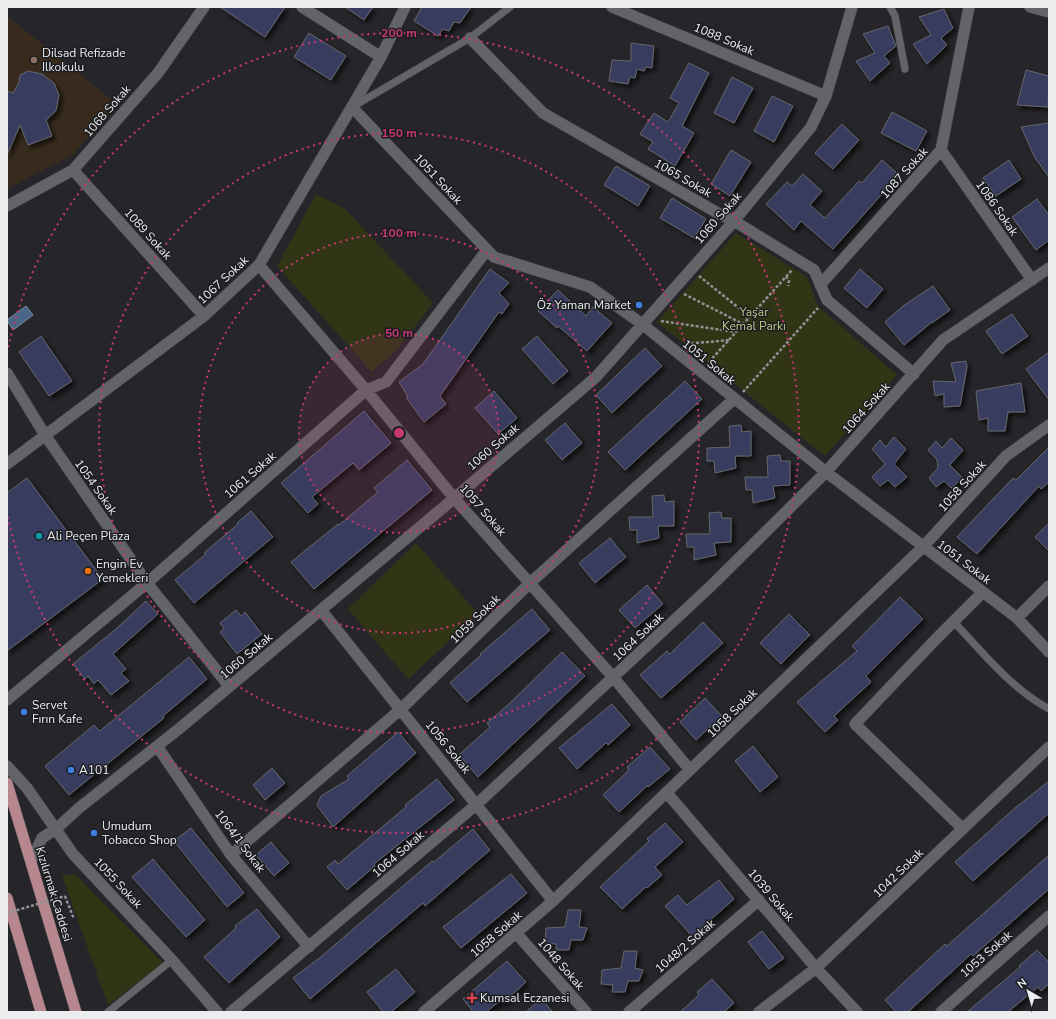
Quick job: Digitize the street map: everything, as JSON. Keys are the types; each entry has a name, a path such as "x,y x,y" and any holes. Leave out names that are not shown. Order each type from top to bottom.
{"main road":[{"name":"Kızılırmak Caddesi","path":"7,783 75,1006 80,1012"},
{"path":"7,898 41,1012"}],"street":[{"name":"1068 Sokak","path":"7,206 73,170 158,73 204,7"},
{"path":"302,7 381,57"},
{"name":"1067 Sokak","path":"7,464 204,316 259,265 381,57 406,7"},
{"name":"1088 Sokak","path":"612,7 826,96"},
{"name":"1060 Sokak","path":"31,861 42,838 56,829 79,808 157,746 321,610 596,377 734,221 811,127 826,96 852,7"},
{"name":"1087 Sokak","path":"820,285 941,150 969,7"},
{"path":"1030,7 1049,12"},
{"name":"1065 Sokak","path":"470,38 543,113 734,221 814,270 827,300 914,374"},
{"name":"1051 Sokak","path":"352,107 494,257 590,287 642,324 738,395 826,472 1017,618 1049,652"},
{"name":"1086 Sokak","path":"941,150 1032,280"},
{"name":"1089 Sokak","path":"73,170 204,316"},
{"name":"1061 Sokak","path":"7,700 147,583 366,390 386,382 487,250"},
{"name":"1057 Sokak","path":"259,265 366,390 454,498 613,677 690,770"},
{"name":"1064 Sokak","path":"231,1012 477,804 711,586 826,472 943,340 1049,268"},
{"name":"1054 Sokak","path":"7,373 45,435 147,583 229,686"},
{"name":"1059 Sokak","path":"231,854 401,709 530,584 738,395"},
{"name":"1058 Sokak","path":"424,1012 553,901 923,547 1006,456 1049,424"},
{"path":"1017,618 1049,586"},
{"path":"963,829 855,724 953,621 983,592"},
{"name":"1056 Sokak","path":"321,610 553,901"},
{"name":"1064/1 Sokak","path":"157,746 231,854 309,947"},
{"name":"1042 Sokak","path":"759,1012 816,968 1049,747"},
{"name":"1055 Sokak","path":"7,766 27,788 73,854 172,960 217,1012"},
{"name":"1039 Sokak","path":"667,792 816,968 857,1012"},
{"name":"1048/2 Sokak","path":"629,1012 759,900"},
{"name":"1053 Sokak","path":"941,1012 1049,916"},
{"name":"1048 Sokak","path":"516,933 586,1012"}],"lane":[{"path":"352,107 470,38 510,7"},
{"path":"890,7 895,16 905,69"},
{"path":"953,621 1012,683 1032,700 1049,709"},
{"path":"108,1012 172,960"}],"path":[{"path":"707,364 794,268"},
{"path":"697,275 750,317"},
{"path":"786,276 789,281 788,286"},
{"path":"681,293 743,324"},
{"path":"738,395 820,306"},
{"path":"656,321 736,332"},
{"path":"682,344 729,340"},
{"path":"7,913 65,896 74,919"}],"shaded area":[{"name":"Dilsad Refizade Ilkokulu","path":"7,16 117,104 73,155 7,189"}],"green space":[{"path":"316,194 345,209 433,303 400,346 372,372 277,266"},
{"name":"Yaşar Kemal Parkı","path":"736,233 807,277 818,306 897,375 825,456 657,322"},
{"path":"416,543 478,614 408,679 348,609"},
{"path":"75,874 163,963 108,1005 62,876"}],"water":[{"path":"26,306 33,315 13,330 7,320"}],"building":[{"path":"220,7 285,7 265,37"},
{"path":"345,7 373,7 364,20"},
{"path":"422,7 471,7 460,23 454,22 449,31 443,29 438,36 414,21"},
{"path":"944,9 953,28 941,38 947,45 927,64 913,44 931,35 919,17"},
{"path":"888,26 896,46 884,56 890,63 870,81 856,61 875,53 863,34"},
{"path":"309,33 346,56 331,80 294,57"},
{"path":"631,43 654,46 652,68 646,67 644,71 637,69 635,78 630,77 628,84 609,81 612,60 631,61"},
{"path":"689,63 709,73 682,126 694,133 675,166 648,149 653,142 640,134 654,113 668,122 679,103 670,98"},
{"path":"1026,70 1049,76 1048,107 1017,105"},
{"path":"28,71 42,74 54,83 59,95 56,111 46,120 52,136 28,145 20,125 7,155 7,91 13,93 19,82 20,75"},
{"path":"732,77 753,88 734,123 714,113"},
{"path":"772,96 793,106 774,142 754,131"},
{"path":"892,112 927,131 916,151 881,133"},
{"path":"1049,123 1049,177 1035,158 1021,127"},
{"path":"842,124 859,140 833,169 815,153"},
{"path":"731,150 751,162 730,196 711,184"},
{"path":"882,160 899,175 833,249 801,221 794,230 766,204 787,182 792,186 803,174 822,191 810,205 825,218 859,181 862,183"},
{"path":"1009,160 1021,179 996,196 983,178"},
{"path":"616,166 650,186 638,206 604,185"},
{"path":"672,198 706,219 694,238 660,218"},
{"path":"1037,199 1049,215 1049,240 1036,250 1012,217"},
{"path":"490,269 509,283 499,293 509,304 502,314 499,312 440,396 446,404 424,422 407,399 407,395 399,382 423,364"},
{"path":"860,269 883,289 867,308 844,288"},
{"path":"933,286 950,310 932,322 904,345 885,322 903,306"},
{"path":"558,290 586,316 593,307 612,323 587,351 538,311"},
{"path":"1012,314 1028,336 1002,354 986,331"},
{"path":"41,336 72,381 49,396 19,352"},
{"path":"537,336 568,371 553,384 522,349"},
{"path":"645,348 662,366 612,413 596,395"},
{"path":"1049,352 1049,400 1026,369"},
{"path":"966,361 967,367 960,406 944,407 944,394 935,396 933,381 956,382 951,363"},
{"path":"685,381 702,399 625,470 608,452"},
{"path":"1021,383 1025,412 1008,412 1005,431 988,431 988,418 979,420 976,391"},
{"path":"494,391 517,418 498,434 475,408"},
{"path":"364,411 391,443 359,470 353,463 312,497 318,504 308,513 281,483"},
{"path":"565,423 582,443 562,460 545,440"},
{"path":"741,425 742,432 751,431 751,456 735,456 736,468 715,473 714,461 707,461 707,448 730,447 729,426"},
{"path":"894,437 906,449 894,464 907,477 895,487 888,480 880,486 872,477 885,464 872,449 880,440 886,447"},
{"path":"951,438 963,450 950,465 963,478 951,488 944,481 936,487 929,478 938,468 937,460 928,450 936,441 942,448"},
{"path":"1049,447 1049,482 1041,489 1039,486 977,554 957,537 1013,478 1016,480"},
{"path":"780,455 781,461 790,461 790,485 773,486 775,498 753,503 752,490 746,490 745,477 768,477 767,456"},
{"path":"407,460 432,490 314,589 291,562 338,524 339,525 378,492 374,488"},
{"name":"Ali Peçen Plaza","path":"27,478 103,579 7,651 7,493"},
{"path":"664,495 665,502 674,501 674,526 658,526 659,538 637,543 637,530 630,530 629,517 653,517 652,496"},
{"path":"251,511 273,537 194,603 175,580 206,554 204,553"},
{"path":"721,512 722,518 731,518 731,542 714,543 716,555 694,560 694,547 687,547 686,534 710,534 709,513"},
{"path":"1049,523 1049,551 1035,537"},
{"path":"610,538 626,557 595,583 579,563"},
{"path":"647,585 663,604 635,628 619,610"},
{"path":"900,597 923,619 866,676 871,682 834,716 838,720 825,732 797,702 857,651 852,646"},
{"path":"146,601 158,614 113,654 126,669 121,673 129,681 111,695 98,680 94,684 88,676 85,679 73,664 116,629"},
{"path":"532,609 550,630 467,702 450,683 481,655 480,654"},
{"path":"236,610 241,616 245,612 262,634 237,654 220,632 224,629 220,623"},
{"path":"789,614 810,635 781,664 760,643"},
{"path":"703,622 723,643 661,698 640,675 667,651 670,654"},
{"path":"562,652 585,676 478,777 459,755 490,727 487,723 509,704"},
{"path":"189,657 207,679 163,716 164,718 69,795 45,766 94,725 100,731"},
{"path":"705,698 722,716 696,740 680,722"},
{"path":"612,704 630,725 608,745 606,743 577,769 559,748"},
{"path":"398,732 416,753 333,827 317,805 321,796 349,779 347,776"},
{"path":"753,746 778,777 760,792 735,761"},
{"path":"650,747 670,769 648,787 647,786 619,812 603,795 629,770 627,767"},
{"path":"272,768 285,783 265,800 253,785"},
{"path":"437,779 454,800 374,864 375,866 347,890 327,867 335,860 338,864"},
{"path":"1049,781 1049,813 973,881 955,862 1015,808"},
{"path":"665,823 683,842 655,867 662,875 647,888 646,887 622,909 600,887 649,841 647,839"},
{"path":"191,828 244,893 227,907 174,841"},
{"path":"473,829 490,850 425,906 423,903 310,999 293,978 322,956 432,861 434,862"},
{"path":"271,842 289,863 274,876 256,855"},
{"path":"1049,855 1049,889 973,956 971,954 908,1012 896,1012 885,1000 945,944 947,946"},
{"path":"153,859 205,920 186,937 132,877"},
{"path":"511,874 527,893 461,948 443,927"},
{"path":"719,880 734,899 692,936 665,906 678,895 687,905"},
{"path":"257,909 280,937 229,983 204,957 236,928 235,926"},
{"path":"568,910 581,910 579,927 587,928 583,940 571,940 569,950 556,950 556,944 545,943 546,928 565,927"},
{"path":"762,931 784,958 769,969 748,942"},
{"path":"1037,950 1049,962 1049,984 1041,991 1038,987 1008,1012 967,1012 1020,967 1019,966"},
{"path":"624,951 637,951 635,968 643,970 639,981 628,981 625,992 612,992 613,985 601,984 602,970 621,968"},
{"path":"507,961 526,982 503,1003 501,1000 486,1012 473,1012 463,999"},
{"path":"396,969 415,992 391,1012 383,1012 367,992"},
{"path":"712,979 734,1003 724,1012 680,1012 699,995 697,992"},
{"path":"541,999 553,1012 526,1012"}],"place":[{"name":"Dilsad Refizade Ilkokulu","path":"34,60"},
{"name":"Öz Yaman Market","path":"639,305"},
{"name":"Ali Peçen Plaza","path":"39,536"},
{"name":"Engin Ev Yemekleri","path":"88,571"},
{"name":"Servet Fırın Kafe","path":"24,712"},
{"name":"A101","path":"71,770"},
{"name":"Umudum Tobacco Shop","path":"94,833"},
{"name":"Kumsal Eczanesi","path":"472,998"}]}
